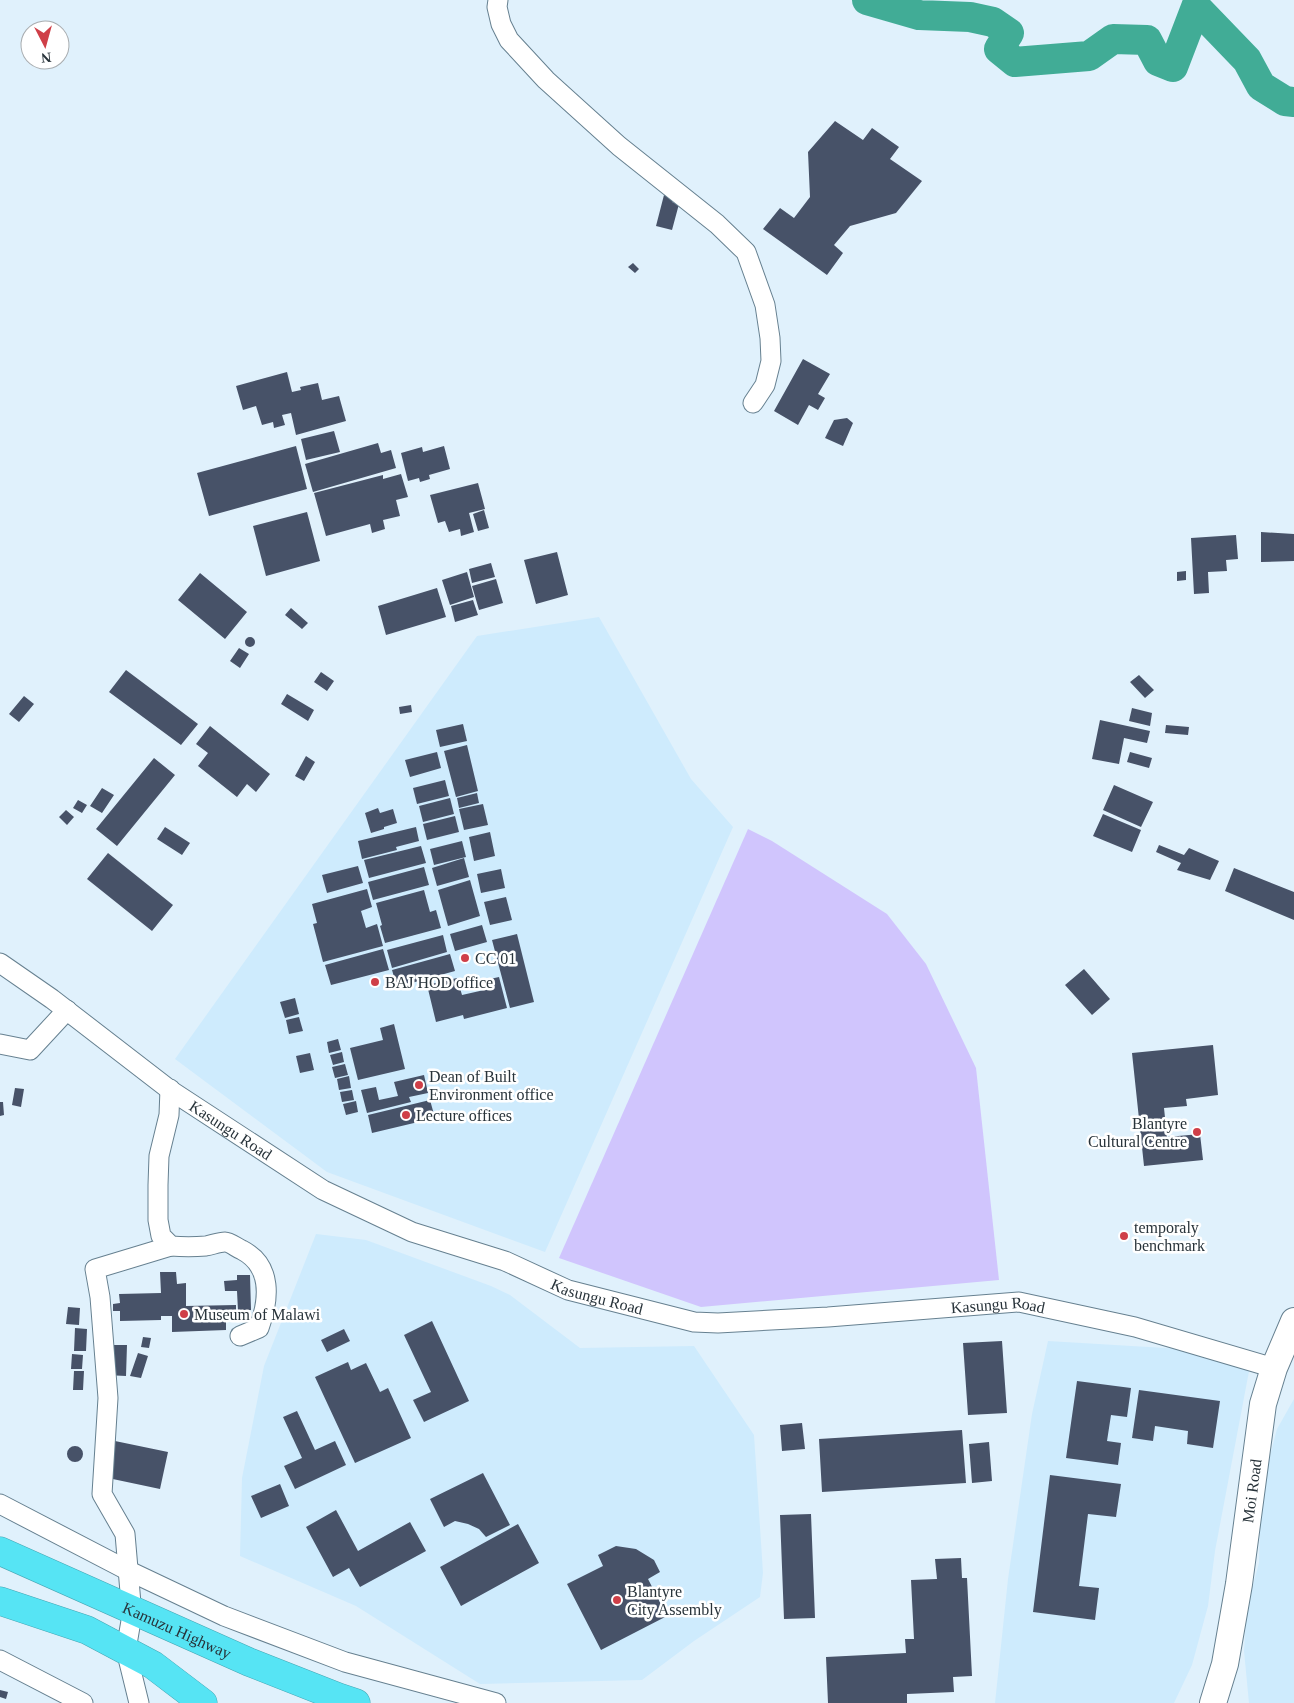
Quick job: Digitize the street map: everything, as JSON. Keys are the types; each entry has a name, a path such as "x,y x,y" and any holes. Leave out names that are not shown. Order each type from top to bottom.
{"highway":[{"name":"Kamuzu Highway","path":"0,1551 249,1662 356,1703"},
{"path":"0,1601 87,1630 153,1664 203,1703"}],"main road":[{"name":"Moi Road","path":"1225,1664 1239,1584 1263,1404 1274,1368 1294,1321"},
{"path":"1213,1703 1225,1664"},
{"path":"1223,1703 1225,1664"}],"street":[{"path":"498,0 497,7 501,24 509,40 546,80 619,146 717,224 746,252 765,305 770,338 771,361 766,385 753,403"},
{"name":"Kasungu Road","path":"0,963 67,1010 170,1089 323,1190 412,1232 506,1262 568,1290 694,1322 718,1323 828,1317 1019,1302 1135,1327 1274,1368"},
{"path":"0,1044 30,1050 67,1010"},
{"path":"170,1089 169,1115 159,1156 158,1220 162,1236 171,1246"},
{"path":"139,1703 126,1650 132,1615 125,1534 102,1494 108,1398 100,1297 95,1269 171,1246 188,1248 227,1242 247,1253 259,1263 265,1275 267,1292 264,1314 258,1328 240,1336"},
{"path":"0,1504 127,1570 224,1616 346,1662 496,1703"},
{"path":"0,1660 83,1703"}],"shaded area":[{"path":"599,617 691,779 733,827 545,1252 327,1172 175,1059 477,636"},
{"path":"748,829 772,841 887,914 926,964 976,1068 999,1280 701,1307 559,1258"},
{"name":"Blantyre City Assembly","path":"316,1234 366,1240 491,1286 510,1295 580,1348 694,1346 754,1435 763,1573 760,1597 694,1641 642,1680 480,1684 356,1606 240,1556 242,1478 264,1366"},
{"path":"1048,1341 1182,1349 1250,1366 1215,1551 1208,1606 1192,1665 1174,1703 995,1703 1008,1579 1032,1414"},
{"path":"1294,1399 1294,1703 1249,1703 1244,1651 1247,1606 1259,1563 1261,1490 1277,1429"}],"building":[{"path":"835,121 863,140 872,128 899,147 890,159 922,181 896,213 850,226 834,245 843,253 827,275 763,229 780,208 794,218 810,197 808,152"},
{"path":"664,195 673,198 672,202 679,204 672,230 656,226"},
{"path":"633,263 639,269 635,273 628,267"},
{"path":"803,359 830,374 818,394 825,398 818,410 809,405 798,425 774,411"},
{"path":"287,372 292,392 301,390 300,387 318,383 322,400 339,396 346,421 296,435 291,413 282,415 285,425 274,428 273,422 262,425 256,406 243,410 236,386"},
{"path":"847,418 853,423 843,446 825,438 834,420"},
{"path":"334,431 340,452 306,460 301,439"},
{"path":"378,443 381,453 391,450 396,468 313,492 305,464"},
{"path":"296,446 307,489 209,516 197,473"},
{"path":"444,446 450,469 429,475 430,479 420,482 419,478 408,481 401,453 422,447 423,452"},
{"path":"401,474 408,497 396,500 400,516 383,520 385,529 372,533 370,524 326,536 314,493 383,475 383,479"},
{"path":"478,483 485,509 469,513 474,532 461,536 460,529 449,532 445,521 438,523 430,495"},
{"path":"484,510 489,528 478,531 473,514"},
{"path":"307,512 320,561 266,576 253,526"},
{"path":"1261,532 1294,534 1294,561 1261,562"},
{"path":"1236,535 1238,559 1226,560 1227,571 1208,572 1209,593 1194,594 1191,538"},
{"path":"557,552 568,595 536,604 524,560"},
{"path":"491,563 495,577 472,583 469,569"},
{"path":"1186,571 1186,580 1177,581 1177,572"},
{"path":"467,572 474,597 450,605 442,580"},
{"path":"200,573 247,612 225,639 178,600"},
{"path":"496,579 503,603 479,610 472,586"},
{"path":"437,588 446,617 386,635 378,606"},
{"path":"473,600 478,615 455,622 451,606"},
{"path":"291,608 308,623 302,629 285,615"},
{"path":"248,637 252,637 255,642 254,646 248,647 245,644 245,640"},
{"path":"239,648 249,654 240,668 230,661"},
{"path":"126,670 198,724 181,745 109,692"},
{"path":"321,672 334,681 327,691 314,682"},
{"path":"1139,675 1154,690 1145,698 1130,682"},
{"path":"287,694 314,710 308,721 281,704"},
{"path":"24,696 34,704 19,722 9,714"},
{"path":"411,705 412,712 400,714 399,707"},
{"path":"1132,708 1152,713 1150,726 1129,721"},
{"path":"1100,720 1150,731 1147,743 1124,738 1119,764 1092,759"},
{"path":"463,724 467,741 440,747 436,730"},
{"path":"1166,725 1189,727 1188,735 1165,733"},
{"path":"210,726 270,774 256,792 247,784 237,797 198,766 208,753 196,744"},
{"path":"467,745 478,791 456,797 444,751"},
{"path":"437,752 441,768 410,777 405,760"},
{"path":"1130,752 1152,758 1149,768 1127,762"},
{"path":"306,756 315,762 304,781 295,776"},
{"path":"154,758 175,775 117,846 96,829"},
{"path":"445,780 449,796 417,804 413,788"},
{"path":"1114,785 1153,802 1141,827 1103,810"},
{"path":"102,788 114,795 102,813 90,806"},
{"path":"477,793 479,803 459,808 457,798"},
{"path":"450,798 454,814 423,822 419,806"},
{"path":"78,800 87,805 82,813 73,808"},
{"path":"483,804 488,825 464,830 459,809"},
{"path":"378,808 380,813 393,809 397,823 371,833 365,813"},
{"path":"66,810 74,817 67,825 59,817"},
{"path":"1103,814 1141,830 1132,852 1093,836"},
{"path":"455,816 459,832 427,840 423,824"},
{"path":"165,827 190,843 182,855 157,839"},
{"path":"416,827 419,841 396,847 397,850 362,859 358,841"},
{"path":"490,832 495,856 474,861 469,837"},
{"path":"462,841 466,857 434,865 430,849"},
{"path":"1159,845 1184,855 1189,848 1219,861 1210,880 1177,870 1181,863 1156,852"},
{"path":"421,846 426,863 369,878 364,860"},
{"path":"108,853 173,905 152,931 87,879"},
{"path":"464,858 469,877 437,886 432,868"},
{"path":"358,866 363,883 327,893 322,875"},
{"path":"424,867 429,885 373,900 368,882"},
{"path":"1234,868 1294,892 1294,920 1225,891"},
{"path":"501,869 505,888 481,893 477,874"},
{"path":"470,880 480,916 448,926 438,890"},
{"path":"367,889 372,907 361,911 366,928 377,924 383,946 323,962 313,924 317,923 312,904"},
{"path":"424,890 430,912 436,910 441,928 385,943 376,903"},
{"path":"506,897 512,920 490,925 484,902"},
{"path":"482,925 487,942 455,951 450,934"},
{"path":"517,934 534,1002 510,1008 492,940"},
{"path":"443,935 447,952 392,968 387,950"},
{"path":"383,949 389,970 331,985 325,965"},
{"path":"450,954 455,971 397,987 392,970"},
{"path":"1084,969 1110,999 1092,1015 1065,985"},
{"path":"499,977 507,1008 464,1019 463,1015 436,1022 427,985 457,978 462,995 493,988 490,979"},
{"path":"295,998 299,1014 285,1018 280,1002"},
{"path":"299,1017 303,1031 289,1034 286,1020"},
{"path":"394,1024 405,1069 358,1080 350,1048 383,1040 380,1028"},
{"path":"338,1039 341,1050 329,1053 327,1042"},
{"path":"1213,1045 1218,1095 1186,1099 1187,1106 1164,1108 1167,1137 1200,1134 1203,1160 1144,1166 1132,1053"},
{"path":"342,1052 344,1062 333,1065 330,1055"},
{"path":"310,1053 314,1070 300,1073 296,1056"},
{"path":"345,1064 348,1075 335,1078 332,1067"},
{"path":"424,1075 428,1093 409,1097 411,1102 367,1113 361,1090 376,1087 379,1100 398,1096 394,1082"},
{"path":"349,1076 351,1088 339,1090 337,1079"},
{"path":"15,1088 24,1089 21,1107 12,1105"},
{"path":"352,1090 354,1100 342,1102 340,1092"},
{"path":"430,1100 435,1118 372,1133 368,1115"},
{"path":"356,1101 358,1112 346,1115 343,1104"},
{"path":"0,1102 3,1102 4,1115 0,1116"},
{"path":"160,1272 176,1272 177,1284 186,1283 186,1306 236,1305 236,1318 226,1318 226,1330 172,1332 172,1316 161,1316 161,1320 120,1321 120,1311 113,1311 113,1304 120,1303 119,1294 161,1293"},
{"path":"237,1275 250,1275 251,1310 238,1311 237,1291 225,1291 224,1281 237,1280"},
{"path":"68,1307 80,1308 79,1325 66,1324"},
{"path":"432,1321 469,1401 424,1422 413,1400 431,1392 404,1335"},
{"path":"75,1328 87,1329 86,1351 74,1351"},
{"path":"344,1329 350,1341 327,1352 321,1340"},
{"path":"143,1337 151,1338 149,1348 141,1347"},
{"path":"1002,1341 1007,1413 968,1415 963,1343"},
{"path":"107,1345 127,1345 126,1376 106,1375"},
{"path":"138,1353 148,1356 141,1378 130,1376"},
{"path":"72,1354 83,1355 82,1369 71,1369"},
{"path":"348,1362 351,1370 366,1363 380,1392 388,1388 411,1438 355,1463 315,1377"},
{"path":"74,1371 84,1371 83,1390 73,1390"},
{"path":"1077,1381 1131,1388 1127,1417 1111,1415 1107,1441 1121,1443 1118,1465 1066,1458"},
{"path":"1139,1390 1220,1401 1213,1448 1187,1444 1188,1431 1155,1426 1153,1441 1132,1438"},
{"path":"297,1411 315,1450 335,1441 346,1465 295,1489 284,1466 302,1458 283,1417"},
{"path":"802,1423 805,1449 782,1451 780,1425"},
{"path":"962,1430 966,1483 822,1492 819,1439"},
{"path":"115,1441 168,1452 160,1489 108,1478"},
{"path":"989,1442 992,1481 972,1483 969,1444"},
{"path":"72,1446 78,1446 83,1451 81,1460 72,1462 67,1457 67,1451"},
{"path":"483,1473 510,1525 486,1537 479,1529 468,1524 455,1521 444,1527 430,1499"},
{"path":"1050,1475 1121,1484 1116,1517 1088,1514 1079,1586 1099,1588 1095,1620 1033,1612"},
{"path":"280,1484 289,1506 261,1518 251,1496"},
{"path":"336,1510 358,1551 410,1522 426,1551 360,1587 349,1568 333,1577 306,1527"},
{"path":"811,1514 815,1618 784,1619 780,1515"},
{"path":"518,1524 539,1563 461,1606 440,1567"},
{"name":"Blantyre City Assembly","path":"616,1546 636,1549 654,1560 660,1572 648,1579 667,1616 601,1650 567,1584 603,1566 598,1555"},
{"path":"961,1558 962,1578 967,1578 972,1676 953,1677 954,1692 907,1694 907,1703 828,1703 826,1657 906,1653 905,1639 914,1639 911,1580 937,1579 935,1559"},
{"path":"0,1690 8,1692 6,1699 0,1697"}],"waterway":[{"path":"867,0 919,15 970,17 993,22 1009,33 999,49 1015,62 1089,56 1113,39 1147,40 1158,61 1173,67 1196,7 1247,60 1261,86 1285,101 1294,102"}],"place":[{"name":"CC 01","path":"465,958"},
{"name":"BAJ HOD office","path":"375,982"},
{"name":"Dean of Built Environment office","path":"419,1085"},
{"name":"Lecture offices","path":"406,1115"},
{"name":"Blantyre Cultural Centre","path":"1197,1132"},
{"name":"temporaly benchmark","path":"1124,1236"},
{"name":"Museum of Malawi","path":"184,1314"},
{"name":"Blantyre City Assembly","path":"617,1600"}]}
